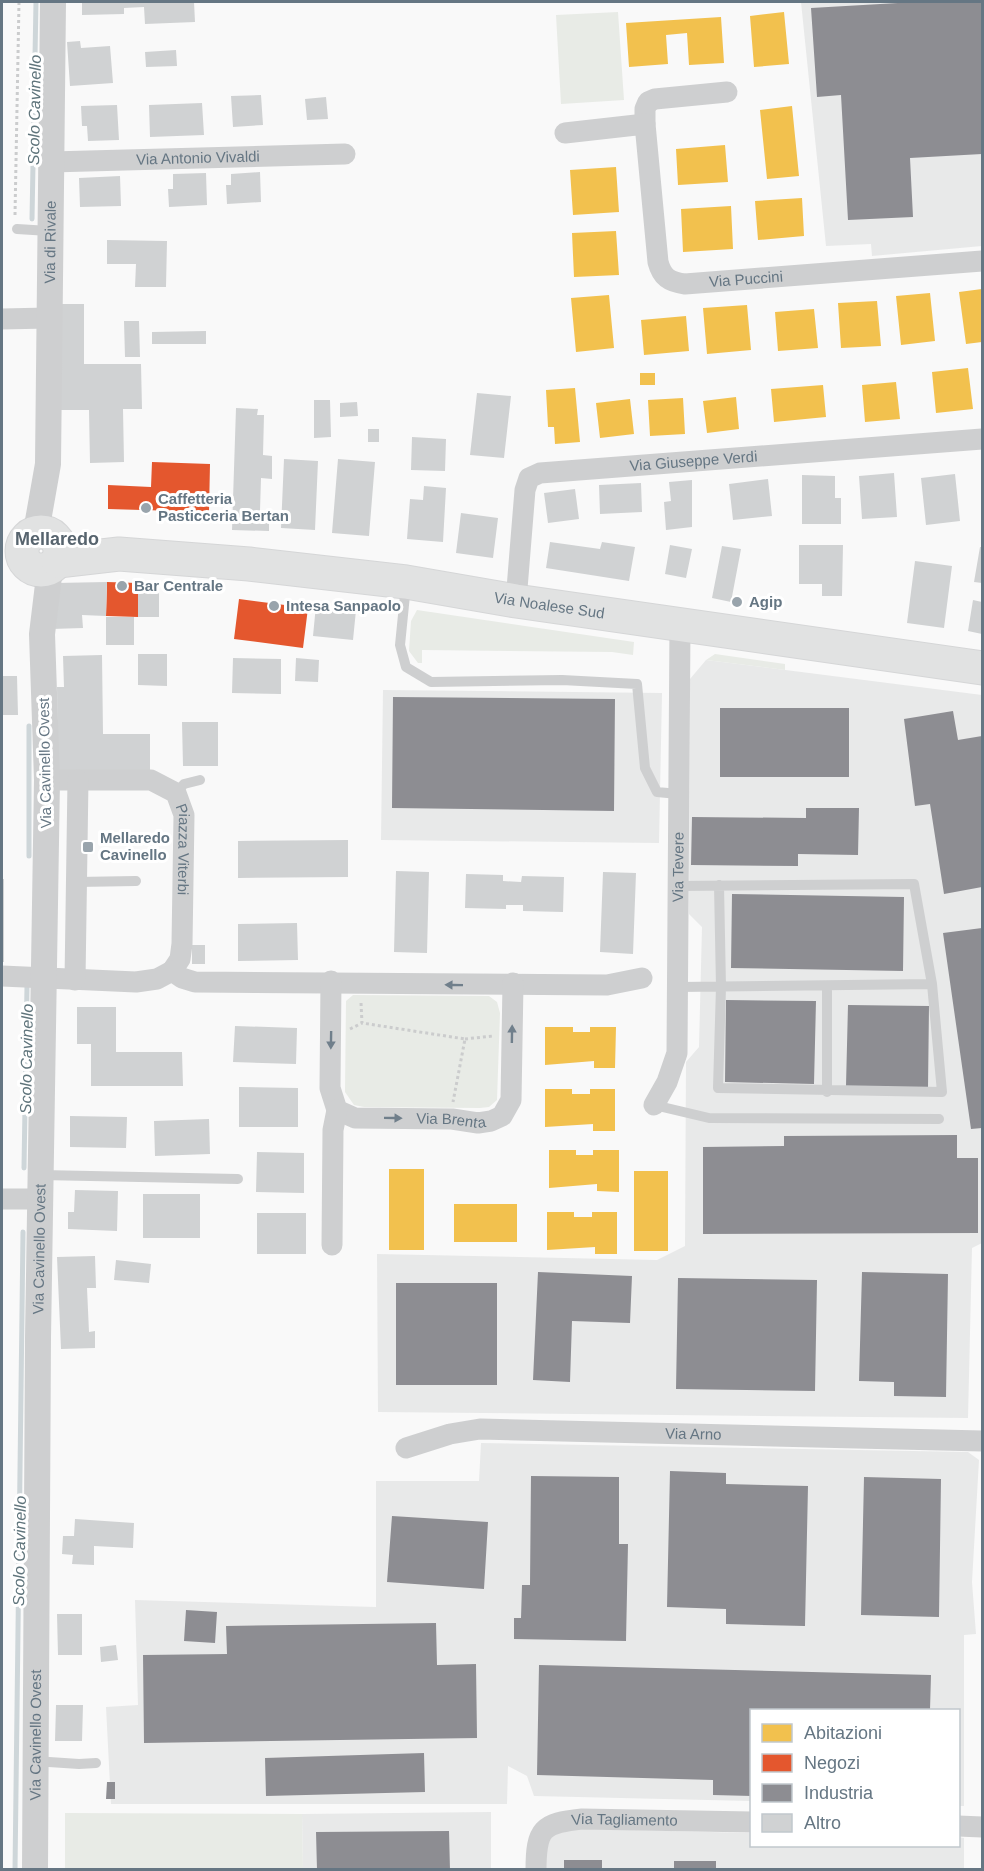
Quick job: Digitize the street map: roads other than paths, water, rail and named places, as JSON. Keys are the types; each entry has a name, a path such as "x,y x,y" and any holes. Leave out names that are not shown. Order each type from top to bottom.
{"main road":[{"name":"Via Noalese Sud","path":"34,551 115,554 249,564 406,582 516,601 982,668"}],"street":[{"name":"Via di Rivale","path":"34,551 46,482 53,2"},
{"name":"Via Puccini","path":"727,92 655,99 648,102 645,110 658,262 661,273 672,282 685,284 982,261"},
{"path":"565,133 645,124"},
{"name":"Via Antonio Vivaldi","path":"51,162 345,154"},
{"path":"2,319 48,318"},
{"name":"Via Giuseppe Verdi","path":"516,601 525,490 530,478 540,472 982,439"},
{"name":"Via Cavinello Ovest","path":"34,551 43,628 47,780 34,1761 35,1869"},
{"name":"Via Tevere","path":"654,1105 667,1082 677,1053 680,625"},
{"name":"Piazza Viterbi","path":"47,780 151,780 176,793 182,803 183,815 183,944 180,959 172,971"},
{"path":"75,980 78,780"},
{"path":"2,976 136,982 157,979 172,971 182,978 195,982 331,981 479,985 618,984 642,978"},
{"path":"331,981 330,1088 337,1110 333,1130 332,1245"},
{"name":"Via Brenta","path":"337,1110 355,1118 452,1119 478,1123 502,1116 511,1100 513,983"},
{"path":"2,1199 41,1187"},
{"name":"Via Arno","path":"406,1448 450,1434 480,1429 976,1441"},
{"name":"Via Tagliamento","path":"536,1869 537,1840 544,1828 555,1821 582,1819 750,1822"}],"lane":[{"path":"17,229 49,231"},
{"path":"406,582 400,645 406,667 431,682 562,680 637,684 645,768 657,792 678,794"},
{"path":"176,793 184,784 200,780"},
{"path":"77,882 136,881"},
{"path":"678,886 719,885 914,884 932,984 942,1092 827,1092 718,1088 721,987 719,885"},
{"path":"679,987 932,984"},
{"path":"827,987 827,1092"},
{"path":"654,1105 709,1118 939,1119"},
{"path":"41,1187 238,1179"},
{"path":"34,1761 96,1763"}],"waterway":[{"name":"Scolo Cavinello","path":"32,219 36,2"},
{"name":"Scolo Cavinello","path":"29,726 29,856"},
{"name":"Scolo Cavinello","path":"24,1168 27,986"},
{"name":"Scolo Cavinello","path":"15,1870 23,1232"}],"place":[{"name":"Caffetteria Pasticceria Bertan","path":"146,508"},
{"name":"Bar Centrale","path":"122,586"},
{"name":"Agip","path":"737,602"},
{"name":"Intesa Sanpaolo","path":"274,606"},
{"name":"Mellaredo Cavinello","path":"88,847"}],"district":[{"name":"Mellaredo","path":"57,539"}]}
